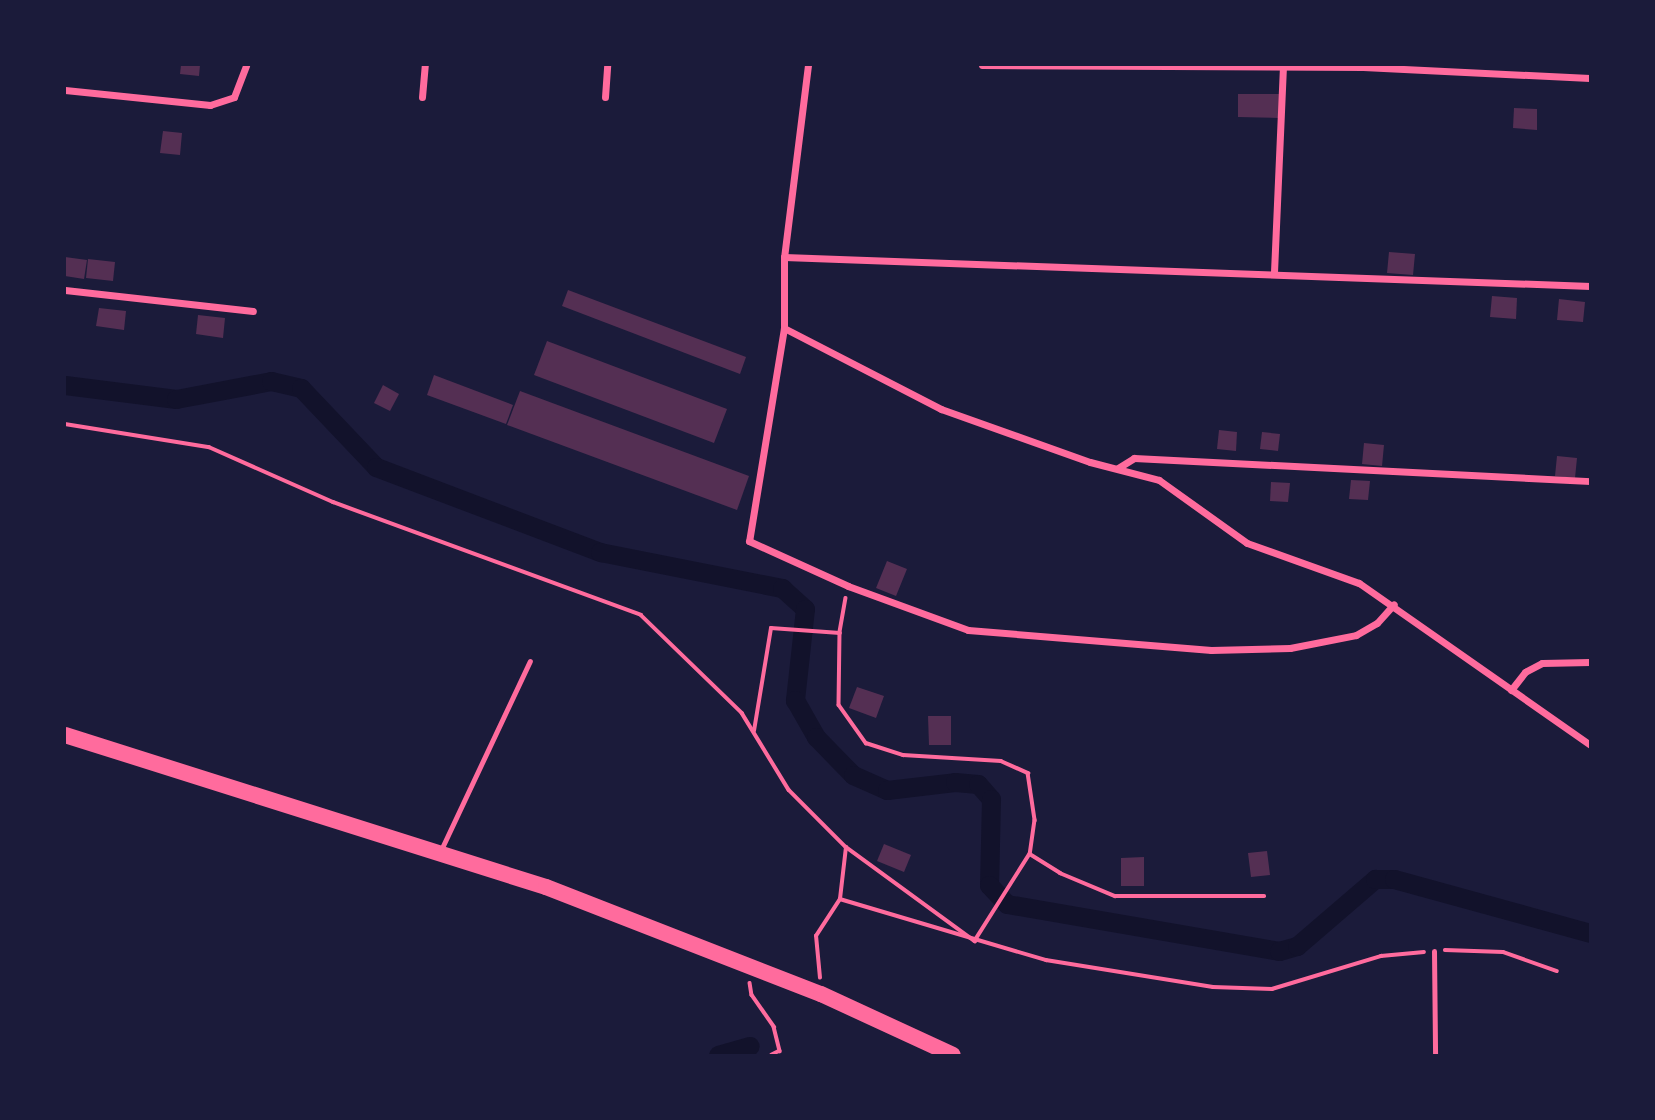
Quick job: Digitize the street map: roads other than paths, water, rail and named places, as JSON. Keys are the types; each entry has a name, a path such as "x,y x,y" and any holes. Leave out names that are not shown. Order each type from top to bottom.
{"main road":[{"path":"65,736 440,852 746,964 821,994 953,1055"}],"street":[{"path":"65,90 210,105 234,97 246,65"},
{"path":"422,97 425,65"},
{"path":"605,97 607,65"},
{"path":"808,65 784,257 784,328 749,541 848,586 968,630 1211,650 1290,648 1356,635 1377,623 1394,604"},
{"path":"982,65 1363,66 1590,78"},
{"path":"1541,75 1542,65"},
{"path":"1275,272 1283,67"},
{"path":"784,257 1275,272 1590,286"},
{"path":"65,290 253,311"},
{"path":"784,328 942,409 1159,480 1247,543 1359,583 1394,604 1590,745"},
{"path":"1118,468 1133,458 1590,481"},
{"path":"1511,690 1525,672 1542,663 1590,662"}],"lane":[{"path":"440,852 530,661"},
{"path":"1434,951 1435,1055"}],"waterway":[{"path":"65,385 176,399 271,381 301,388 376,467 600,552 782,588 805,609 795,700 816,737 853,775 887,790 955,782 978,784 991,799 989,885 1007,904 1279,951 1297,946 1375,879 1394,879 1590,933"},
{"path":"718,1055 750,1046"}]}
